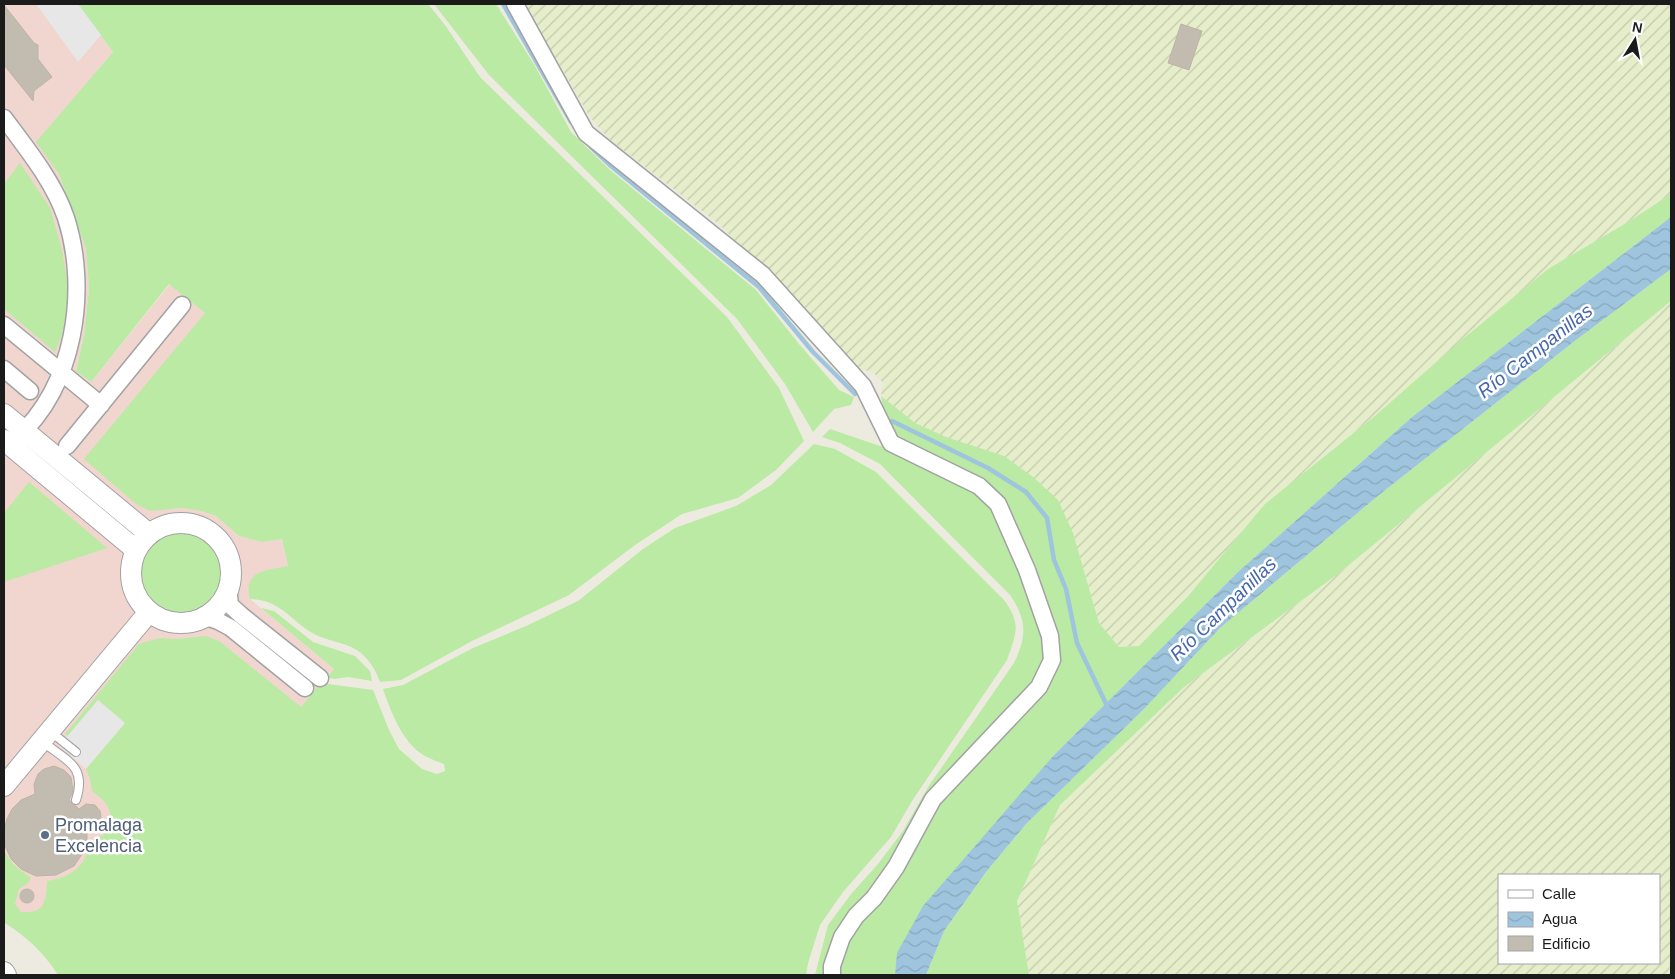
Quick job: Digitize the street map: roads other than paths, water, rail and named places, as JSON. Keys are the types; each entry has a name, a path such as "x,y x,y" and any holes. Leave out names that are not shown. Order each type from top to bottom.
{"street":[{"path":"515,4 586,133 763,275 863,386 891,443 979,486 998,504 1028,570 1050,636 1052,660 1039,687 932,799 896,867 874,898 856,916 842,937 832,966 832,975"},
{"path":"4,118 51,186 66,218 73,252 77,287 72,339 62,373 46,403 24,431 5,445 136,550"},
{"path":"67,446 182,305"},
{"path":"4,325 101,405"},
{"path":"4,368 30,391"},
{"path":"4,414 148,533"},
{"path":"179,522 211,531 224,545 232,570 225,599 216,610 188,623 173,623 153,616 139,602 130,581 131,563 138,544 148,533 165,524 179,522"},
{"path":"228,586 230,605 320,678"},
{"path":"4,786 149,612"},
{"path":"203,616 231,628 305,688"}],"lane":[{"path":"46,736 76,752"},
{"path":"46,736 75,768 79,776 80,786 76,800"}],"water":[{"name":"Río Campanillas","path":"1671,217 1671,269 1576,340 1379,495 1221,627 1143,710 1026,824 986,872 944,931 926,975 895,975 897,953 923,906 1054,755 1238,572 1412,417"}],"waterway":[{"path":"503,4 571,122"},
{"path":"591,147 611,166 759,287 813,352 855,394"},
{"path":"892,421 988,468 1026,492 1047,518 1054,560 1066,589 1077,643 1108,708"}],"place":[{"name":"Promalaga Excelencia","path":"45,835"}]}
